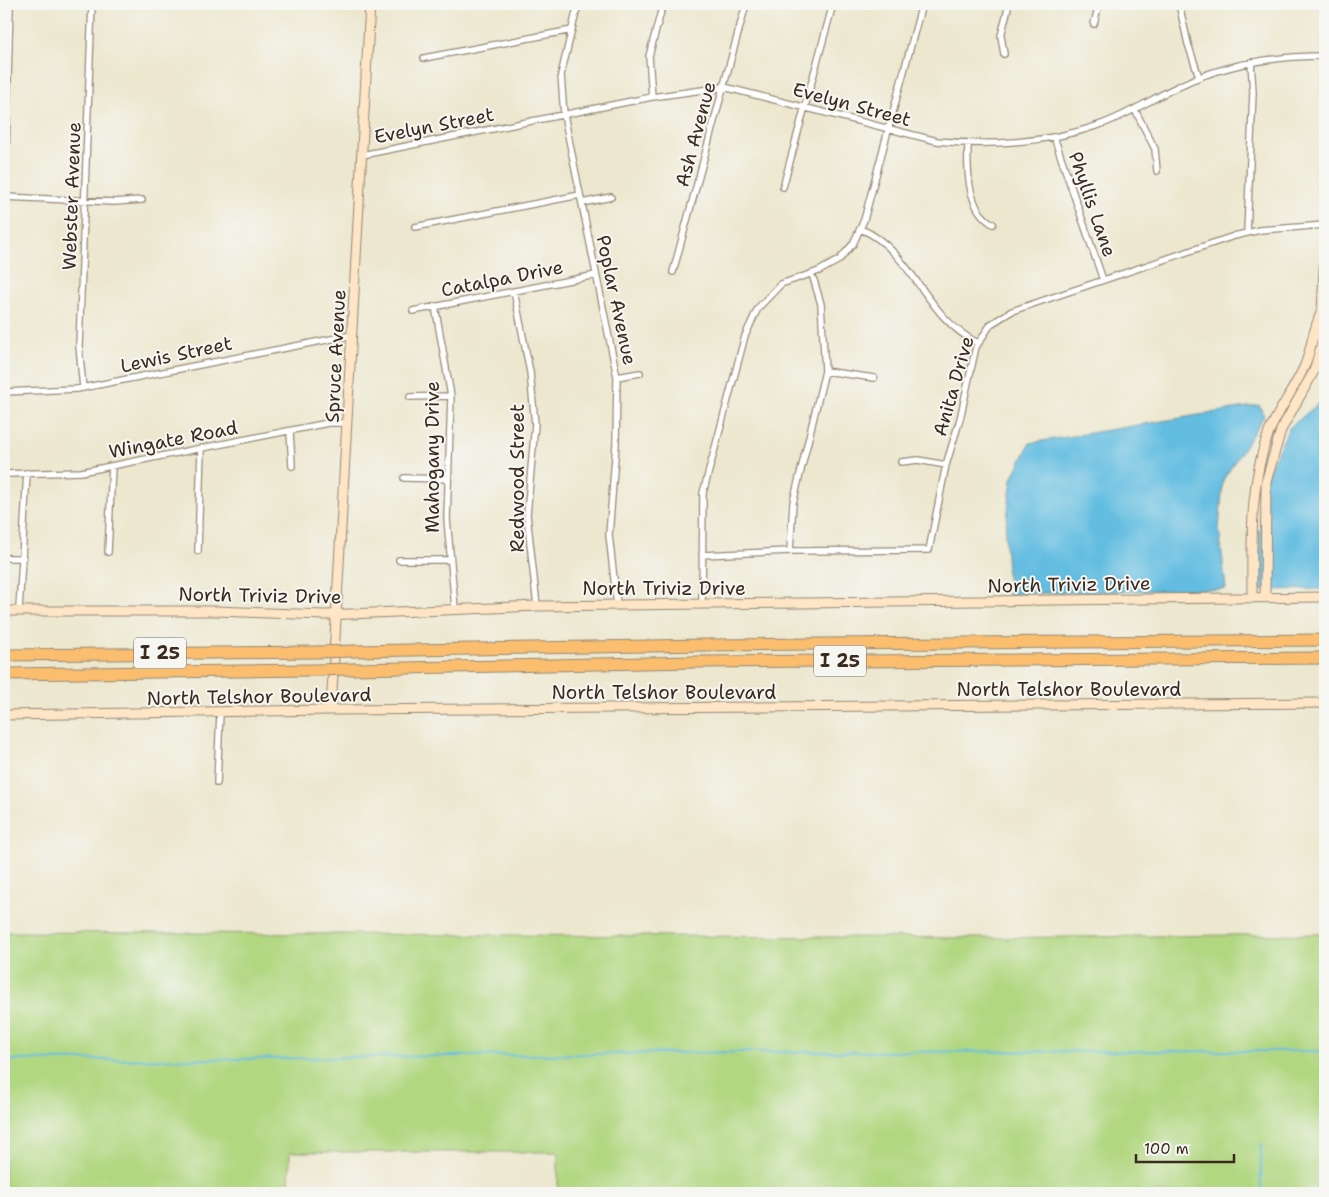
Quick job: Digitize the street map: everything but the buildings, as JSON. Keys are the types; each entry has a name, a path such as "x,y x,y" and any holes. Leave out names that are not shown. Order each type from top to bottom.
{"highway":[{"name":"I 25","path":"4,655 726,645 1325,640"},
{"name":"I 25","path":"4,674 354,670 704,662 1325,658"}],"main road":[{"name":"Spruce Avenue","path":"331,710 338,614 370,4"},
{"path":"1265,597 1266,482 1281,430 1314,371 1322,346 1325,252"},
{"path":"1252,597 1254,505 1256,480 1262,455 1270,431 1312,348 1317,320 1323,306"},
{"name":"North Triviz Drive","path":"4,611 200,610 289,615 536,606 1325,597"},
{"name":"North Telshor Boulevard","path":"4,715 331,710 1325,703"}],"street":[{"path":"4,228 10,4"},
{"name":"Webster Avenue","path":"83,388 79,346 92,4"},
{"name":"Poplar Avenue","path":"578,4 561,75 564,115 617,376 616,444 609,534 617,605"},
{"path":"652,97 649,56 663,4"},
{"name":"Ash Avenue","path":"673,272 746,4"},
{"path":"783,187 833,4"},
{"path":"702,605 701,513 704,488 744,336 758,308 781,284 830,266 843,256 861,230 922,4"},
{"path":"1004,54 1001,36 1009,4"},
{"path":"1094,24 1099,4"},
{"path":"1179,4 1198,77"},
{"path":"424,58 572,30"},
{"name":"Evelyn Street","path":"362,155 652,97 724,87 930,140 968,144 1054,138 1090,128 1135,110 1198,77 1251,62 1325,56"},
{"path":"1247,232 1253,92 1251,62"},
{"path":"1135,110 1156,153 1157,171"},
{"name":"Phyllis Lane","path":"1054,138 1103,280"},
{"path":"968,144 968,174 973,197 983,217 993,224"},
{"path":"415,227 580,195"},
{"path":"5,197 121,202 142,200"},
{"path":"582,203 611,197"},
{"name":"Anita Drive","path":"702,555 790,551 929,550 946,465 960,419 978,343 991,324 1003,316 1103,280 1247,232 1325,225"},
{"path":"861,230 888,245 940,315 954,329 978,343"},
{"path":"790,551 793,503 825,371 821,304 812,274"},
{"name":"Catalpa Drive","path":"413,311 596,275"},
{"name":"Redwood Street","path":"514,291 530,372 535,424 527,515 536,606"},
{"name":"Mahogany Drive","path":"435,306 451,396 447,518 455,608"},
{"name":"Lewis Street","path":"4,392 56,392 83,388 352,335"},
{"path":"825,371 874,378"},
{"path":"617,376 640,372"},
{"path":"410,397 451,396"},
{"name":"Wingate Road","path":"4,474 71,473 328,423 348,423"},
{"path":"290,431 292,466"},
{"path":"198,551 201,448"},
{"path":"901,462 918,460 946,465"},
{"path":"108,552 112,466"},
{"path":"19,610 27,474"},
{"path":"404,478 448,479"},
{"path":"4,558 23,558"},
{"path":"399,560 450,560"},
{"path":"217,784 220,713"}],"green space":[{"path":"4,932 988,938 1325,934 1325,1193 558,1193 558,1152 290,1152 289,1193 4,1193"}],"water":[{"path":"1325,398 1325,589 1257,590 1259,537 1265,477 1289,428"},
{"path":"1259,405 1264,416 1223,480 1219,529 1226,589 1008,594 1005,534 1012,479 1030,443"}],"waterway":[{"path":"4,1060 236,1059 741,1052 1325,1051"},
{"path":"1261,1144 1261,1193"}]}
